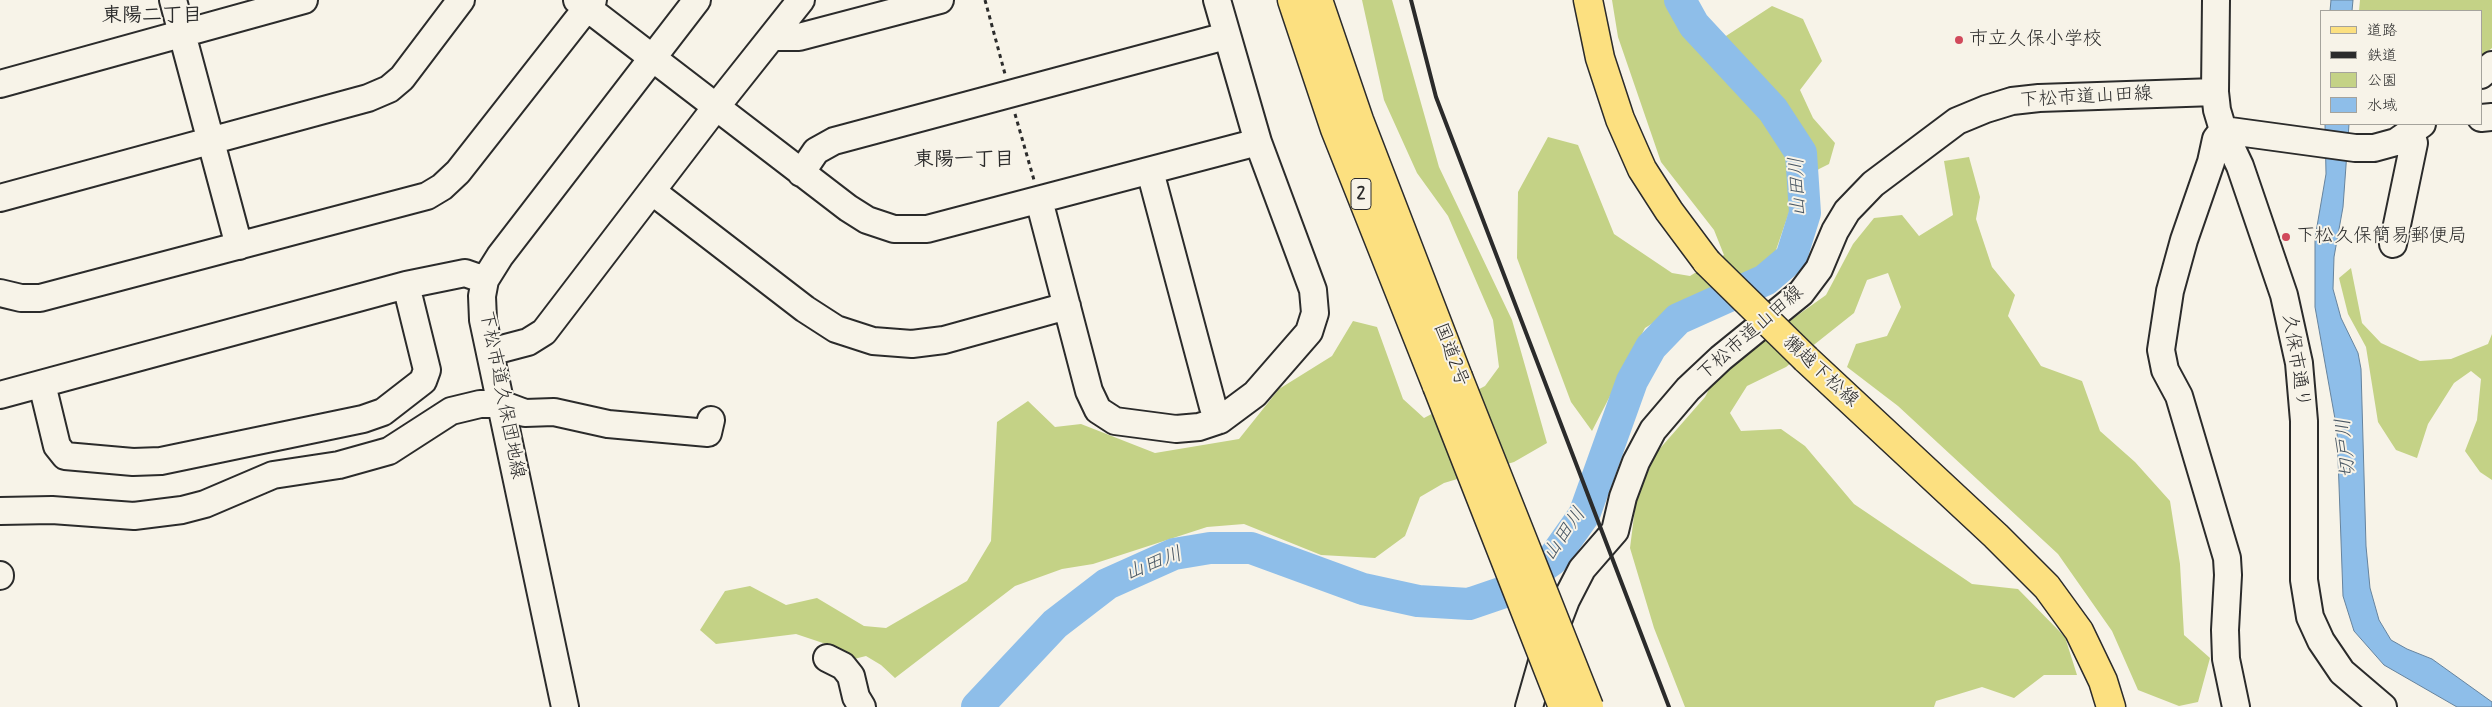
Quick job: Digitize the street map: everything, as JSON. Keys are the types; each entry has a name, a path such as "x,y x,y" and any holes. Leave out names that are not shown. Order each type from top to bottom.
{"main road":[{"name":"国道2号","path":"1292,0 1335,129 1448,382 1589,707"},
{"name":"国道2号","path":"1318,0 1448,382 1563,707"},
{"name":"獺越下松線","path":"1588,0 1600,58 1620,119 1642,169 1669,211 1707,262 1806,359 2048,587 2079,631 2103,681 2111,707"}],"street":[{"path":"173,0 239,246"},
{"path":"0,84 304,0"},
{"path":"0,198 368,98 389,89 402,78 461,0"},
{"name":"下松市道久保団地線","path":"565,707 483,320 482,296 485,280 500,256 697,0"},
{"path":"490,352 528,342 544,332 653,192 716,107 801,0"},
{"path":"773,37 799,37 940,0"},
{"path":"1039,200 1089,391 1098,410 1115,421 1176,429 1199,427 1220,420 1255,394 1309,332 1315,313 1313,290 1258,142 1216,0"},
{"name":"久保市通り","path":"2216,0 2215,92 2223,130 2240,166 2284,295 2299,363 2304,421 2304,580 2310,617 2321,641 2342,672 2383,707"},
{"path":"0,293 20,298 40,298 427,196 442,187 458,172 586,3 652,58 801,173 861,216 894,229 927,229 1258,142"},
{"path":"801,173 816,151 834,141 1226,36"},
{"path":"2482,74 2492,65"},
{"name":"下松市道山田線","path":"1530,707 1541,665 1566,600 1582,570 1615,531 1624,496 1636,462 1653,430 1688,389 1721,358 1801,293 1819,269 1834,231 1847,211 1873,184 1957,121 2012,101 2039,98 2215,92"},
{"path":"2239,704 2226,660 2227,558 2179,396 2165,370 2161,350 2166,310 2184,240 2211,162 2216,139 2223,130 2355,148 2374,148 2396,142 2416,128"},
{"path":"2393,244 2416,128"},
{"path":"1150,171 1213,406 1220,420"},
{"path":"653,192 805,309 836,329 873,341 912,344 944,340 1067,306"},
{"path":"0,395 406,285 465,273 485,280"},
{"path":"42,384 57,446 65,456 133,462 162,461 363,419 382,412 423,381 427,370 406,285"},
{"path":"1,516 52,510 134,516 182,510 205,504 273,475 338,465 389,451 451,412 480,404 501,404 526,414 554,412 608,424 708,433 711,420"},
{"path":"827,658 843,666 851,676 856,697 862,707"}],"green space":[{"path":"1362,0 1392,0 1439,167 1512,320 1547,443 1514,462 1444,483 1420,497 1405,536 1375,558 1321,555 1244,524 1207,527 1093,564 1062,569 1015,586 895,678 881,665 866,656 850,660 829,645 796,634 716,644 700,630 725,591 750,586 786,605 817,598 864,626 886,628 967,581 991,541 997,422 1028,401 1055,427 1081,424 1155,453 1239,439 1279,389 1332,356 1353,321 1377,327 1403,399 1424,418 1485,386 1499,367 1493,320 1448,216 1417,173 1384,100"},
{"path":"1612,0 1675,0 1706,49 1772,6 1803,19 1822,61 1800,90 1813,118 1835,143 1829,164 1819,169 1798,186 1774,256 1749,279 1682,305 1645,328 1592,431 1571,402 1517,258 1518,192 1548,137 1578,145 1614,234 1672,273 1690,276 1724,255 1714,230 1661,162 1618,37"},
{"path":"2360,0 2492,0 2492,48 2482,56 2482,10 2359,10"},
{"path":"1969,157 1980,197 1976,219 1992,267 2015,295 2008,316 2041,366 2082,381 2100,431 2135,462 2170,501 2180,564 2184,635 2210,658 2198,702 2179,706 2138,690 2112,631 2058,554 1898,406 1847,367 1856,344 1887,336 1901,307 1888,273 1867,280 1854,313 1786,367 1747,386 1730,413 1741,431 1781,429 1805,446 1854,504 1972,584 2018,589 2065,637 2077,675 2044,675 2014,698 1982,687 1936,701 1934,707 1685,707 1654,628 1630,548 1636,500 1656,453 1705,397 1718,372 1826,295 1853,244 1874,218 1902,215 1919,236 1953,215 1944,161"},
{"path":"2351,268 2362,323 2381,343 2420,361 2451,359 2488,344 2492,334 2492,480 2480,472 2465,451 2477,420 2481,379 2471,371 2454,383 2428,424 2417,458 2396,450 2378,422 2366,347 2348,314 2339,278"}],"water":[{"path":"2331,0 2353,0 2352,10 2330,10"},
{"name":"切戸川","path":"2325,125 2349,125 2343,207 2334,257 2333,289 2341,318 2358,353 2361,369 2366,546 2370,588 2379,620 2391,640 2432,659 2492,702 2492,707 2457,707 2384,665 2354,631 2343,596 2337,430 2315,307 2315,238 2326,174"}],"waterway":[{"name":"山田川","path":"977,707 1055,624 1107,584 1174,554 1210,548 1251,548 1363,589 1418,601 1469,604 1510,590 1552,560 1584,515 1632,381 1651,347 1678,319 1765,280 1791,258 1805,213 1801,153 1773,110 1694,25 1680,0"}],"railway":[{"path":"1411,0 1436,97 1669,707"}],"place":[{"name":"市立久保小学校","path":"1959,40"},
{"name":"下松久保簡易郵便局","path":"2286,237"}],"district":[{"name":"東陽二丁目","path":"152,17"},
{"name":"東陽一丁目","path":"964,161"}]}
